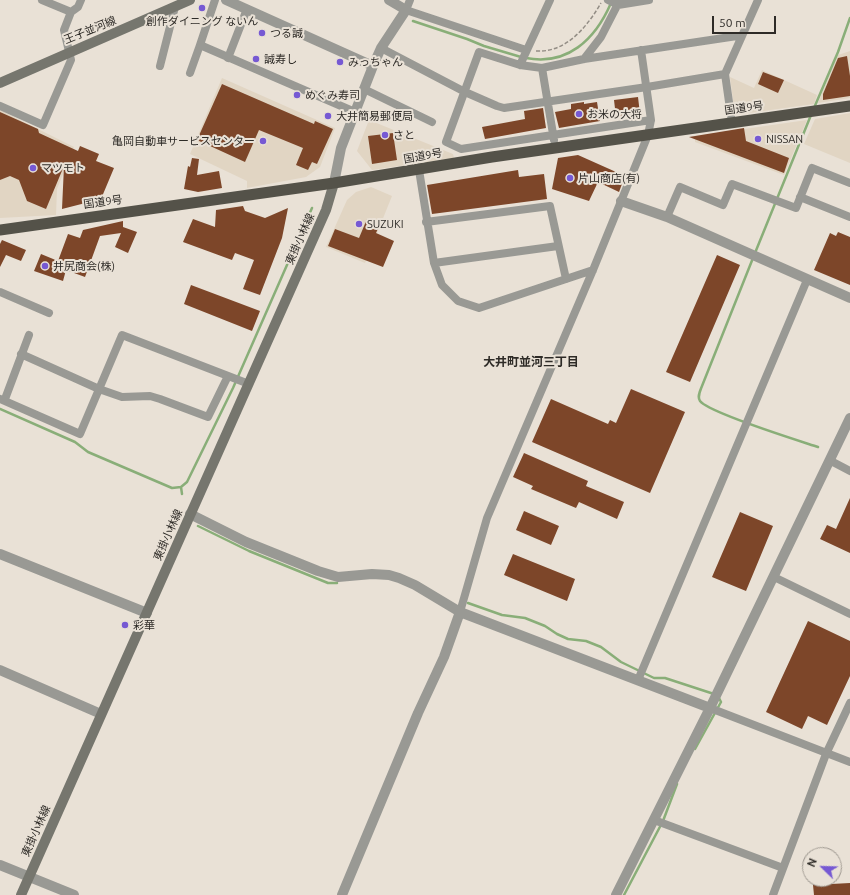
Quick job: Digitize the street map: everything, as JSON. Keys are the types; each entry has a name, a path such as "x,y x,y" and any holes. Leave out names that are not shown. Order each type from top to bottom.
{"highway":[{"name":"国道9号","path":"0,230 334,183 850,106"}],"main road":[{"name":"王子並河線","path":"0,82 190,0"},
{"name":"東掛小林線","path":"21,895 326,210 334,183"}],"street":[{"path":"42,0 71,12"},
{"path":"0,106 43,125 71,60 64,30 71,12 78,7 81,0"},
{"path":"190,73 215,0"},
{"path":"226,0 373,66"},
{"path":"389,0 406,10 526,50"},
{"path":"334,183 341,148 373,66 381,48 406,10 410,0"},
{"path":"520,65 550,0"},
{"path":"608,0 619,2 649,0"},
{"path":"732,123 725,74 758,0"},
{"path":"584,58 601,37 619,2"},
{"path":"160,66 175,7"},
{"path":"228,58 247,9"},
{"path":"651,120 461,149 446,142 479,52 520,65 542,68 584,58 737,36 741,38"},
{"path":"200,45 355,112"},
{"path":"381,48 465,92 504,108 646,88 725,74"},
{"path":"342,895 418,713 444,657 460,612 487,518 593,270 648,135 651,120 641,50"},
{"path":"542,68 556,149"},
{"path":"364,89 432,122"},
{"path":"667,218 680,187 722,205 732,184 796,208 812,168 850,183"},
{"path":"419,170 426,222 434,263 442,285 458,301 479,308 593,270"},
{"path":"800,197 850,217"},
{"path":"621,201 667,218 850,298"},
{"path":"426,222 550,206 566,279"},
{"path":"434,263 558,246"},
{"path":"638,680 807,280"},
{"path":"0,292 49,313"},
{"path":"28,335 2,399 80,434 122,335 249,384"},
{"path":"21,354 99,389 122,396 155,397 208,417 228,376"},
{"path":"616,895 774,578 831,461 850,418"},
{"path":"831,461 850,471"},
{"path":"190,514 246,542 318,571 338,577 372,574 389,575 399,578 415,585 460,612 850,762"},
{"path":"0,554 147,613"},
{"path":"774,578 850,614"},
{"path":"0,670 101,714"},
{"path":"773,895 826,754 850,703"},
{"path":"654,820 783,868"},
{"path":"0,865 74,895"}],"path":[{"path":"526,50 538,51 556,49 568,42 594,15 602,0"}],"shaded area":[{"path":"850,51 850,98 818,103 838,55"},
{"path":"762,70 817,95 814,104 735,115 730,77 754,88"},
{"name":"亀岡自動車サービスセンター","path":"222,78 335,128 320,167 306,177 247,188 247,181 190,154"},
{"name":"マツモト","path":"0,110 74,147 57,189 56,215 0,218"},
{"path":"850,113 850,163 804,144 815,119"},
{"name":"さと","path":"369,120 453,154 454,158 372,170 357,151"},
{"path":"807,120 784,175 695,142 695,136"},
{"name":"SUZUKI","path":"371,187 392,196 365,263 326,247 347,200 356,192"}],"building":[{"path":"847,56 850,76 850,96 823,100 823,94 838,58"},
{"path":"763,72 784,80 778,93 758,84"},
{"path":"222,84 314,124 315,121 333,129 317,164 312,162 308,170 296,165 303,148 259,130 245,162 197,140"},
{"path":"638,97 640,114 616,117 614,100"},
{"path":"584,102 584,104 597,102 600,121 559,128 555,112 571,109 571,104"},
{"path":"543,108 546,128 485,139 482,127 525,119 524,111"},
{"name":"マツモト","path":"0,112 38,129 39,133 78,151 80,146 99,154 96,161 114,168 101,199 62,209 64,166 46,209 27,201 19,180 10,176 0,180"},
{"path":"744,128 746,141 789,158 784,173 689,137"},
{"path":"393,133 397,160 372,164 368,136"},
{"path":"578,155 625,176 619,192 598,182 589,201 552,189 558,158"},
{"path":"192,158 199,159 197,175 219,171 222,188 198,192 184,189 188,166 190,167"},
{"path":"518,170 519,177 544,174 547,199 432,214 427,185"},
{"path":"243,206 245,211 265,218 288,208 282,238 260,295 243,289 254,260 235,253 232,260 183,242 193,219 215,227 216,210"},
{"path":"367,219 380,224 376,233 394,241 383,267 328,246 335,229 359,238"},
{"path":"123,221 123,227 137,232 128,253 115,247 121,233 100,236 85,277 66,270 63,281 34,271 41,254 58,261 68,234 80,238 83,230"},
{"path":"838,232 850,237 850,285 814,270 830,233 836,236"},
{"path":"2,240 26,250 21,261 6,255 0,267 0,244"},
{"path":"717,255 740,265 690,382 666,372"},
{"path":"191,285 260,311 252,331 184,304"},
{"path":"631,389 685,412 650,493 532,442 551,399 608,424 610,420 616,423"},
{"path":"524,453 588,481 586,486 624,502 617,519 579,502 576,508 531,489 533,486 513,477"},
{"path":"850,498 850,553 820,539 827,525 836,529"},
{"path":"524,511 559,526 551,545 516,530"},
{"path":"740,512 773,526 746,591 712,577"},
{"path":"513,554 575,579 567,601 504,575"},
{"path":"808,621 850,641 850,676 827,725 808,716 802,729 766,712"},
{"path":"842,883 850,883 850,895 814,895 813,887 842,887"}],"waterway":[{"path":"526,58 554,58 567,54 578,47 588,39 597,28 611,3"},
{"path":"814,108 838,52 850,18"},
{"path":"413,21 484,46 521,57"},
{"path":"755,253 811,115"},
{"path":"0,409 75,442 88,452 172,488 181,487 187,482 233,388 312,208"},
{"path":"753,258 700,390 699,399 707,406 737,419 818,447"},
{"path":"181,487 182,494"},
{"path":"198,526 249,551 328,583 337,583"},
{"path":"468,603 502,615 525,618 545,626 568,639 586,641 601,647 621,662 654,678 665,678 714,694"},
{"path":"695,749 721,702 718,696"},
{"path":"624,895 663,821 677,784"}],"place":[{"name":"創作ダイニング ないん","path":"202,8"},
{"name":"つる誠","path":"262,33"},
{"name":"誠寿し","path":"256,59"},
{"name":"みっちゃん","path":"340,62"},
{"name":"めぐみ寿司","path":"297,95"},
{"name":"お米の大将","path":"579,114"},
{"name":"大井簡易郵便局","path":"328,116"},
{"name":"さと","path":"385,135"},
{"name":"NISSAN","path":"758,139"},
{"name":"亀岡自動車サービスセンター","path":"263,141"},
{"name":"マツモト","path":"33,168"},
{"name":"片山商店(有)","path":"570,178"},
{"name":"SUZUKI","path":"359,224"},
{"name":"井尻商会(株)","path":"45,266"},
{"name":"彩華","path":"125,625"}],"district":[{"name":"大井町並河三丁目","path":"531,362"}]}
